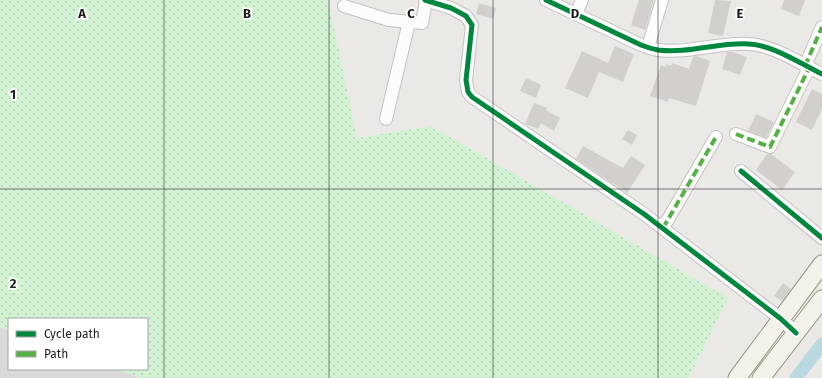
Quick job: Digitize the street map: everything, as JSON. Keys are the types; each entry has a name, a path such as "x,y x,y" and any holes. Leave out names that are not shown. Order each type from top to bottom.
{"main road":[{"path":"737,378 822,264"},
{"path":"761,378 822,299"}],"street":[{"path":"344,6 389,20 422,23 426,0 451,8 466,16 472,25 466,80 468,92 472,97 644,214 782,319 796,333"},
{"path":"546,0 641,45 658,50 750,44 768,47 822,74"},
{"path":"576,14 582,0"},
{"path":"648,47 662,0"},
{"path":"386,119 409,22"},
{"path":"736,134 770,147 807,67 822,27"},
{"path":"663,228 716,137"},
{"path":"741,171 822,238"}],"shaded area":[{"path":"0,326 8,329 8,370 117,370 141,378 0,378"}],"green space":[{"path":"0,0 328,0 357,138 431,126 728,298 689,378 141,378 117,370 148,370 148,318 8,318 8,330 0,327"}],"building":[{"path":"639,0 654,0 645,30 631,25"},
{"path":"715,0 731,1 723,36 708,33"},
{"path":"784,0 805,0 799,16 781,9"},
{"path":"479,3 496,8 493,19 476,14"},
{"path":"615,46 634,54 623,82 599,72 588,98 565,88 582,51 608,63"},
{"path":"727,52 732,52 747,57 740,75 722,69"},
{"path":"696,56 710,61 696,106 669,98 668,102 650,96 661,65 666,67 666,64 671,66 672,63 689,69 693,57"},
{"path":"526,78 541,85 536,98 520,91"},
{"path":"812,89 822,94 822,109 812,130 796,122"},
{"path":"534,103 547,108 546,110 560,118 554,131 541,123 538,129 525,124"},
{"path":"756,114 774,122 766,138 748,131"},
{"path":"628,130 637,135 632,145 622,139"},
{"path":"583,146 623,168 631,156 645,165 627,193 576,159"},
{"path":"767,154 771,154 795,172 782,190 756,170"},
{"path":"783,283 791,289 782,301 774,296"}],"waterway":[{"path":"796,378 822,344"}],"marked path":[{"path":"805,66 822,27"},
{"path":"736,134 770,147 809,68"},
{"path":"663,228 716,137"}],"cycle path":[{"path":"425,0 451,8 466,16 472,25 466,80 468,92 472,97 644,214 781,319 796,333"},
{"path":"546,0 651,49 669,51 738,44 758,45 777,51 822,74"},
{"path":"741,171 822,238"}]}
